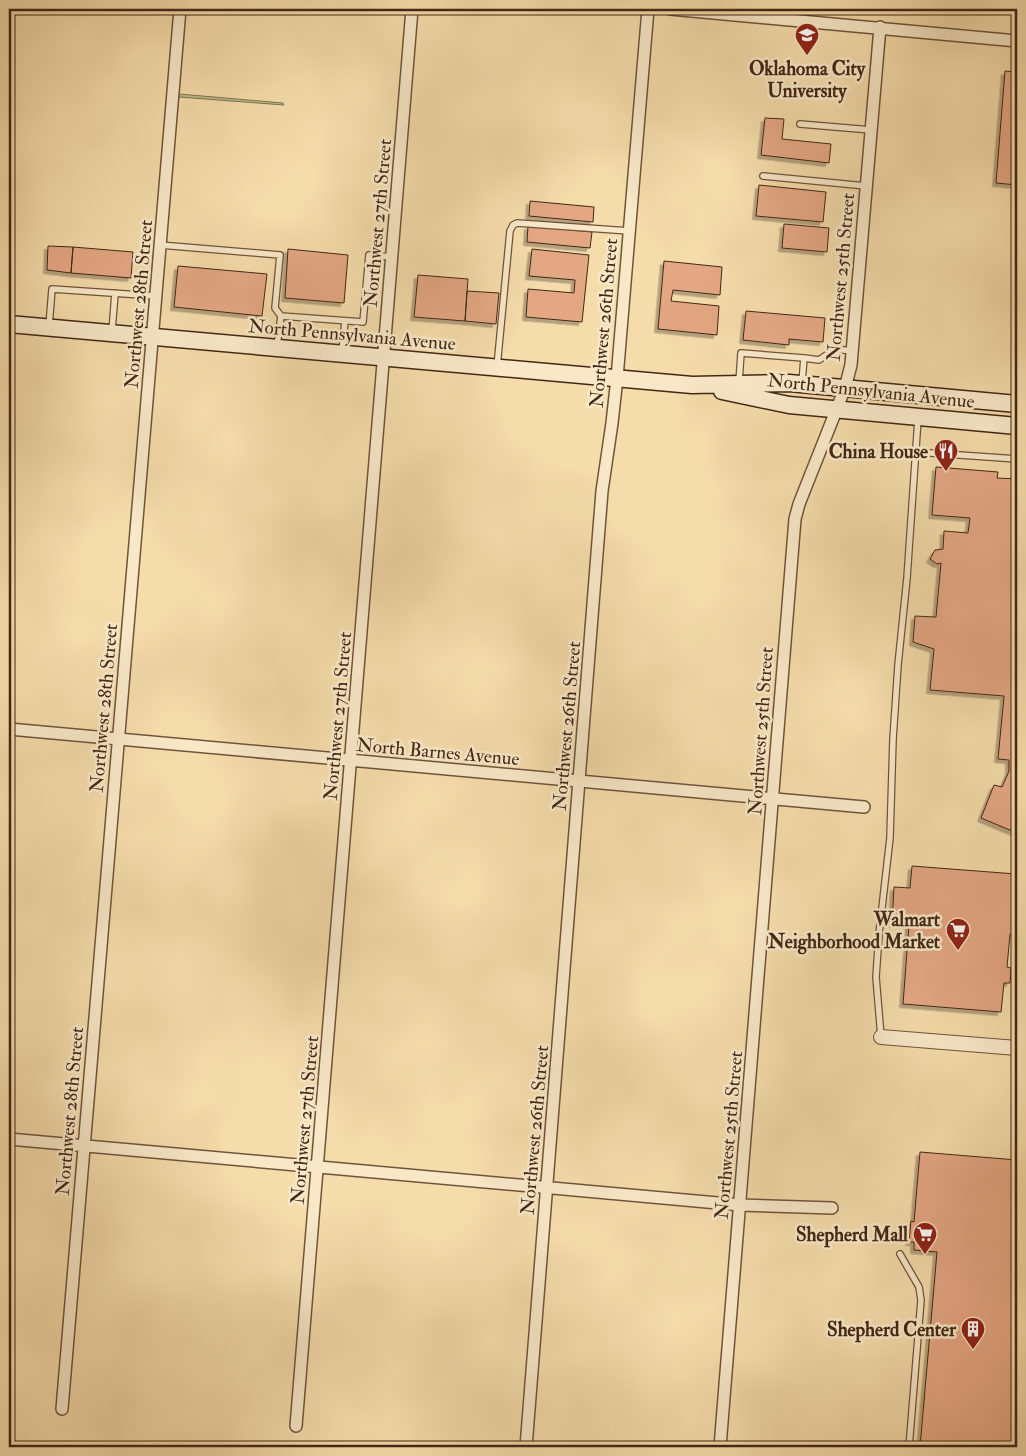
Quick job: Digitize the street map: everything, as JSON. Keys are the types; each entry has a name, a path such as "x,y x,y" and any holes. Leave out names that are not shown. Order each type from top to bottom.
{"main road":[{"name":"North Pennsylvania Avenue","path":"9,324 692,385 789,405 1014,426"},
{"name":"North Pennsylvania Avenue","path":"692,385 802,384 1014,404"},
{"path":"937,418 939,397"},
{"path":"1014,404 1014,426"}],"street":[{"name":"Northwest 28th Street","path":"62,1409 180,9"},
{"name":"Northwest 27th Street","path":"296,1426 412,9"},
{"name":"Northwest 26th Street","path":"526,1447 602,491 617,378 648,9"},
{"path":"670,9 1017,41"},
{"name":"Northwest 25th Street","path":"720,1447 795,519 799,504 846,388 851,365 880,27"},
{"name":"North Barnes Avenue","path":"9,729 864,807"},
{"path":"881,1037 1017,1048"},
{"path":"9,1139 740,1205 832,1208"}],"lane":[{"path":"800,124 871,130"},
{"path":"763,176 866,186"},
{"path":"497,368 510,231 513,225 516,223 629,231"},
{"path":"160,245 280,255 275,308 280,316 277,348"},
{"path":"280,316 363,322 369,256 392,257"},
{"path":"49,328 52,289 156,296"},
{"path":"112,333 115,293"},
{"path":"342,354 345,321"},
{"path":"738,384 741,353 819,360 835,349 852,351"},
{"path":"802,384 804,358"},
{"path":"881,1037 876,977 877,960 890,838 897,674 907,578 918,416"},
{"path":"916,452 1017,459"},
{"path":"900,1254 919,1287 921,1300 909,1447"}],"green space":[{"path":"179,94 283,103 284,105 179,97"}],"building":[{"path":"1005,71 1017,72 1017,185 996,183"},
{"path":"765,118 784,119 782,139 831,144 829,163 761,155"},
{"path":"759,185 826,192 823,222 756,216"},
{"path":"530,201 594,207 593,222 529,216"},
{"path":"784,224 829,228 827,252 782,248"},
{"path":"528,226 592,232 590,248 527,242"},
{"path":"48,246 73,247 71,273 47,270"},
{"path":"73,247 133,252 131,278 71,273"},
{"path":"288,249 348,255 344,303 285,298"},
{"path":"532,249 589,255 582,322 526,317 528,289 574,293 575,280 529,276"},
{"path":"664,261 722,267 720,295 673,290 671,301 719,306 717,335 658,329"},
{"path":"178,266 267,274 262,316 174,307"},
{"path":"418,275 468,279 465,321 414,317"},
{"path":"467,291 499,293 496,324 465,321"},
{"path":"746,311 825,318 823,342 789,339 789,345 743,340"},
{"path":"936,467 998,472 997,478 1017,479 1017,833 981,818 994,785 1002,787 1009,771 1009,760 998,759 1004,696 930,690 934,649 913,642 915,616 936,617 941,563 937,564 930,559 935,550 943,549 944,531 968,533 970,518 932,515"},
{"name":"Walmart Neighborhood Market","path":"912,866 1016,874 1017,934 1010,934 1007,967 1011,968 1010,983 1004,983 1001,1012 903,1004 909,925 892,923 894,887 910,888"},
{"name":"Shepherd Center","path":"920,1152 1017,1160 1017,1447 920,1447 937,1252 914,1250 914,1242 909,1242 911,1221 914,1222"},
{"path":"9,1443 34,1445 34,1447 9,1447"}],"place":[{"name":"Oklahoma City University","path":"807,56"},
{"name":"China House","path":"946,472"},
{"name":"Walmart Neighborhood Market","path":"958,951"},
{"name":"Shepherd Mall","path":"925,1255"},
{"name":"Shepherd Center","path":"973,1350"}]}
